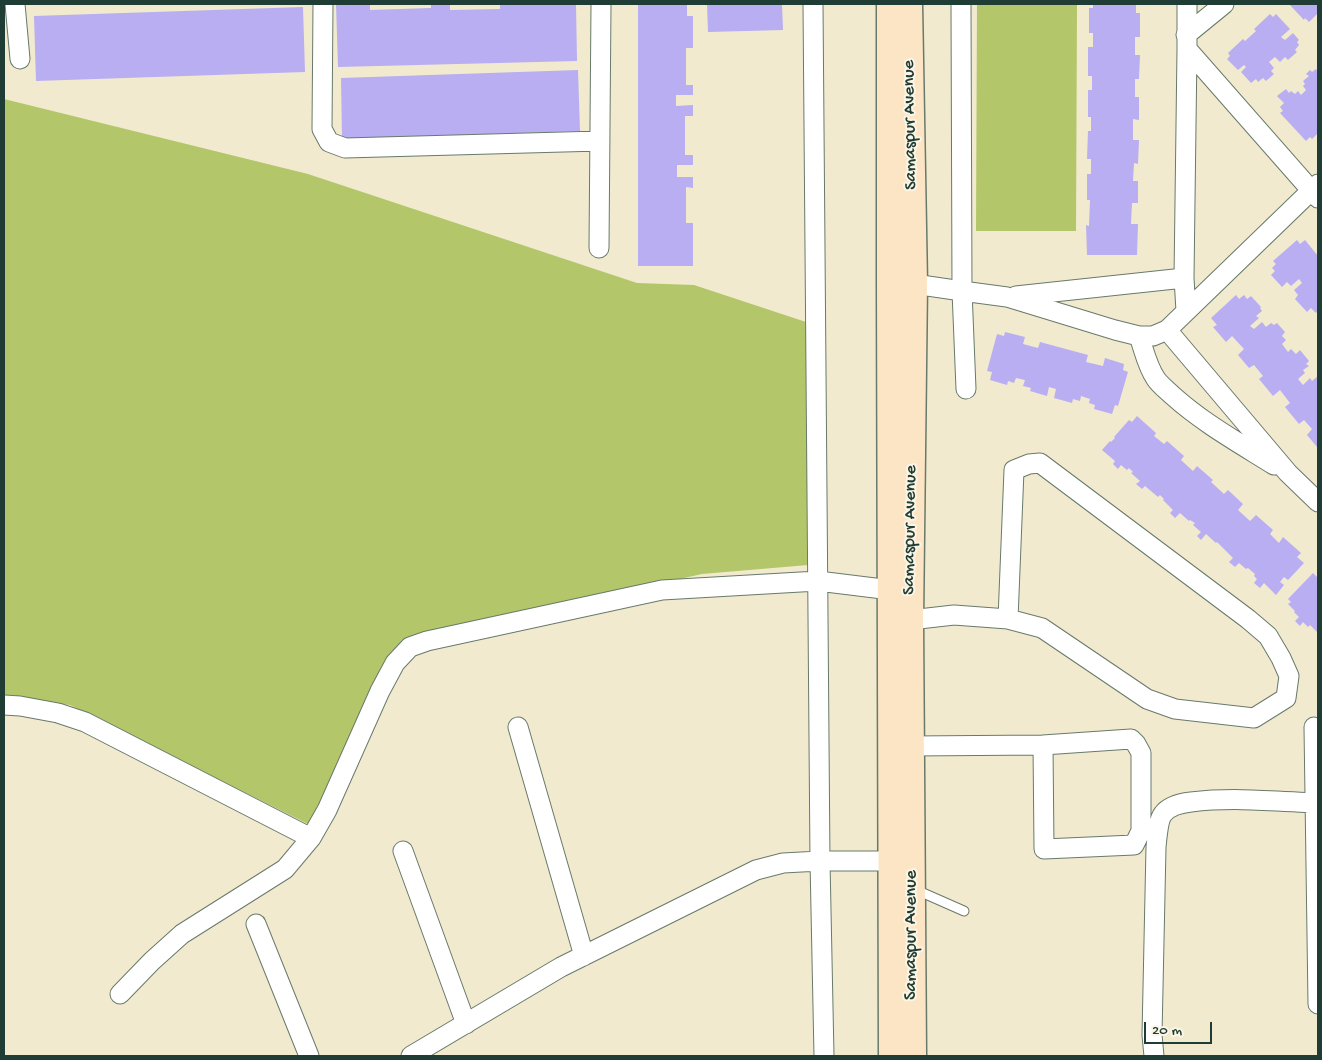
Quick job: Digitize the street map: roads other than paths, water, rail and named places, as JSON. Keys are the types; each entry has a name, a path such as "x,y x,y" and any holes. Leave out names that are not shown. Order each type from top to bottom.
{"main road":[{"name":"Samaspur Avenue","path":"890,4 891,861 913,1056"},
{"name":"Samaspur Avenue","path":"892,1056 912,888 910,620 914,284 909,4"}],"street":[{"path":"15,4 20,59"},
{"path":"323,4 322,129 329,142 345,148 600,141"},
{"path":"599,248 601,4"},
{"path":"813,4 820,861 824,1056"},
{"path":"961,4 962,291 966,389"},
{"path":"1186,311 1184,278 1187,4"},
{"path":"1187,42 1224,4"},
{"path":"914,284 1008,297 1139,336 1153,336 1167,330 1316,191 1187,42"},
{"path":"1008,297 1184,278"},
{"path":"1167,330 1288,473 1318,502"},
{"path":"1139,336 1148,366 1156,380 1168,392 1187,409 1210,425 1288,473"},
{"path":"910,620 954,615 1008,619 1042,628 1146,699 1175,709 1254,718 1286,698 1289,676 1268,636 1040,463 1029,464 1014,470 1008,619"},
{"path":"120,994 182,934 285,869 311,838 327,810 380,691 396,663 410,648 427,641 662,590 818,582 891,590"},
{"path":"4,705 58,713 85,722 311,838"},
{"path":"518,726 584,956"},
{"path":"1314,727 1318,1004"},
{"path":"911,746 1043,745 1131,739 1141,752 1141,830 1134,845 1044,849 1043,745"},
{"path":"1154,1056 1152,1035 1156,847 1162,814 1171,807 1190,802 1246,800 1315,803"},
{"path":"403,850 466,1024"},
{"path":"411,1056 561,967 756,870 783,863 891,861"},
{"path":"256,924 309,1056"}],"lane":[{"path":"912,888 964,911"}]}
